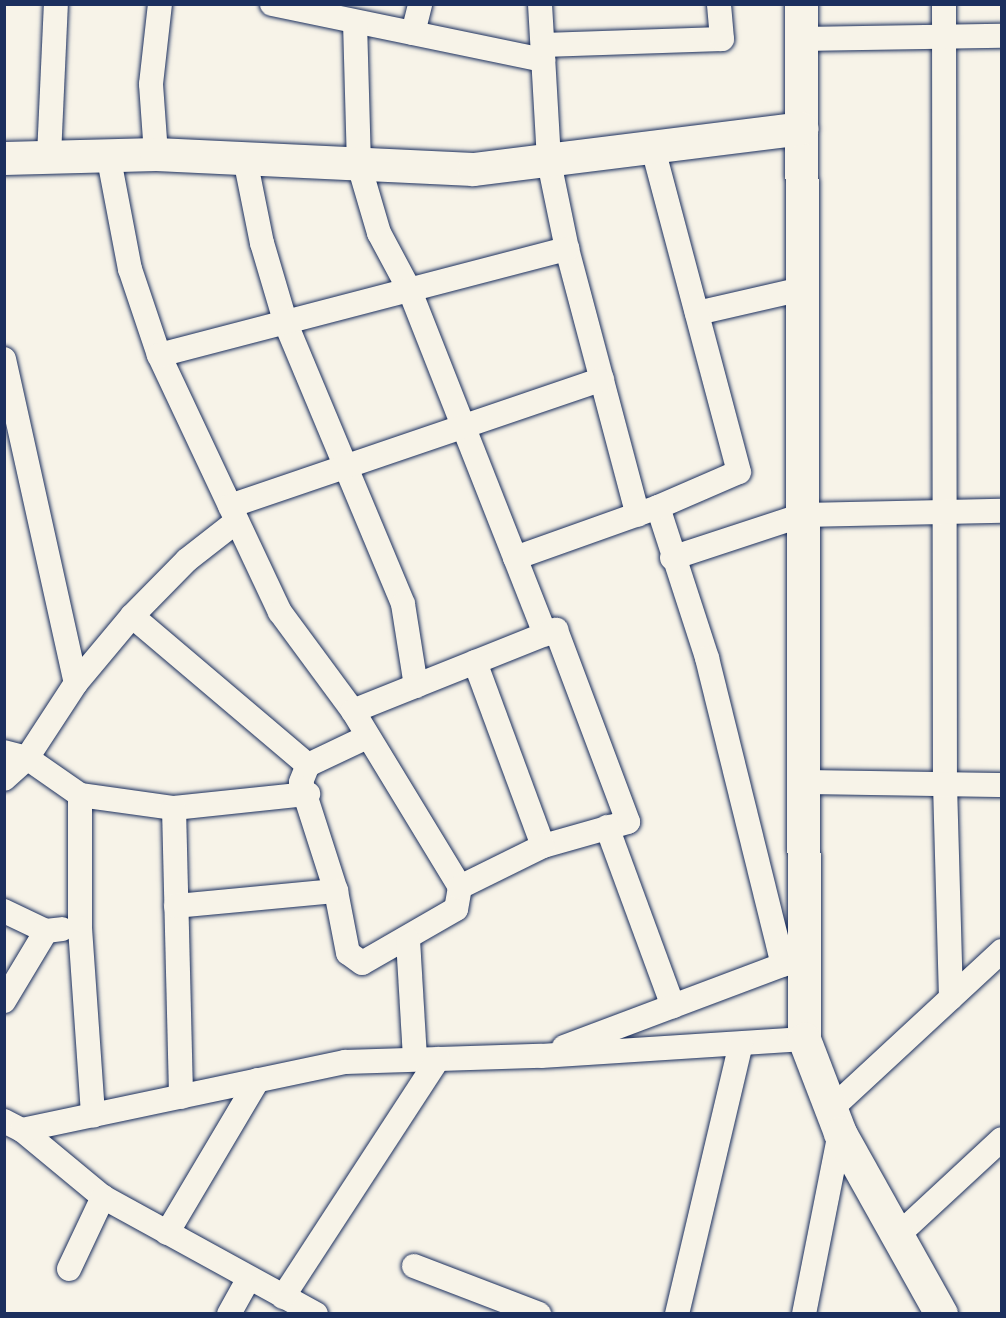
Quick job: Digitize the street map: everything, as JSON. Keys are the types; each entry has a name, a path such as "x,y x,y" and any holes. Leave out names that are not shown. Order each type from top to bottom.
{"street":[{"path":"49,156 56,4"},
{"path":"156,154 151,84 160,4"},
{"path":"272,4 302,8 355,22 413,33 543,53 722,39 719,4"},
{"path":"413,33 420,4"},
{"path":"540,4 549,162 567,249 602,379 648,511 672,558 707,658 793,961 804,1039 835,1122 896,1237 941,1314"},
{"path":"793,961 803,782 801,4"},
{"path":"949,7 944,37 947,512 945,784 951,998"},
{"path":"355,22 359,165 379,233 410,291 545,634"},
{"path":"801,39 1002,36"},
{"path":"4,158 156,154 473,169 549,162 801,128"},
{"path":"515,558 648,511 739,472 653,148"},
{"path":"108,154 130,269 159,355 280,612 354,711 367,737 460,887 456,909 408,940 362,963 353,960 348,953 336,891 308,794 301,782 308,765 367,737"},
{"path":"245,159 262,243 286,324 403,604 416,686"},
{"path":"159,355 286,324 567,249"},
{"path":"697,313 802,288"},
{"path":"4,359 76,683"},
{"path":"4,779 16,755 132,616 233,514 346,466 602,379"},
{"path":"672,558 803,515 1002,511"},
{"path":"132,616 308,765"},
{"path":"354,711 556,630 628,822 543,846 460,887"},
{"path":"475,662 543,846"},
{"path":"16,755 80,795 174,808 308,794"},
{"path":"803,782 1002,785"},
{"path":"80,795 80,928 93,1116"},
{"path":"174,808 181,1097"},
{"path":"607,827 673,1006"},
{"path":"176,906 336,891"},
{"path":"10,920 46,930 80,928"},
{"path":"4,1001 46,930"},
{"path":"284,1298 426,1059 408,940"},
{"path":"804,1314 835,1122 951,998 1002,951"},
{"path":"541,1056 793,961"},
{"path":"11,1131 93,1116 345,1062 541,1056 804,1039"},
{"path":"677,1314 741,1044"},
{"path":"167,1233 258,1080"},
{"path":"11,1131 103,1197 316,1314"},
{"path":"896,1237 1002,1139"},
{"path":"69,1269 103,1197"},
{"path":"414,1266 539,1314"},
{"path":"229,1314 249,1278"}]}
